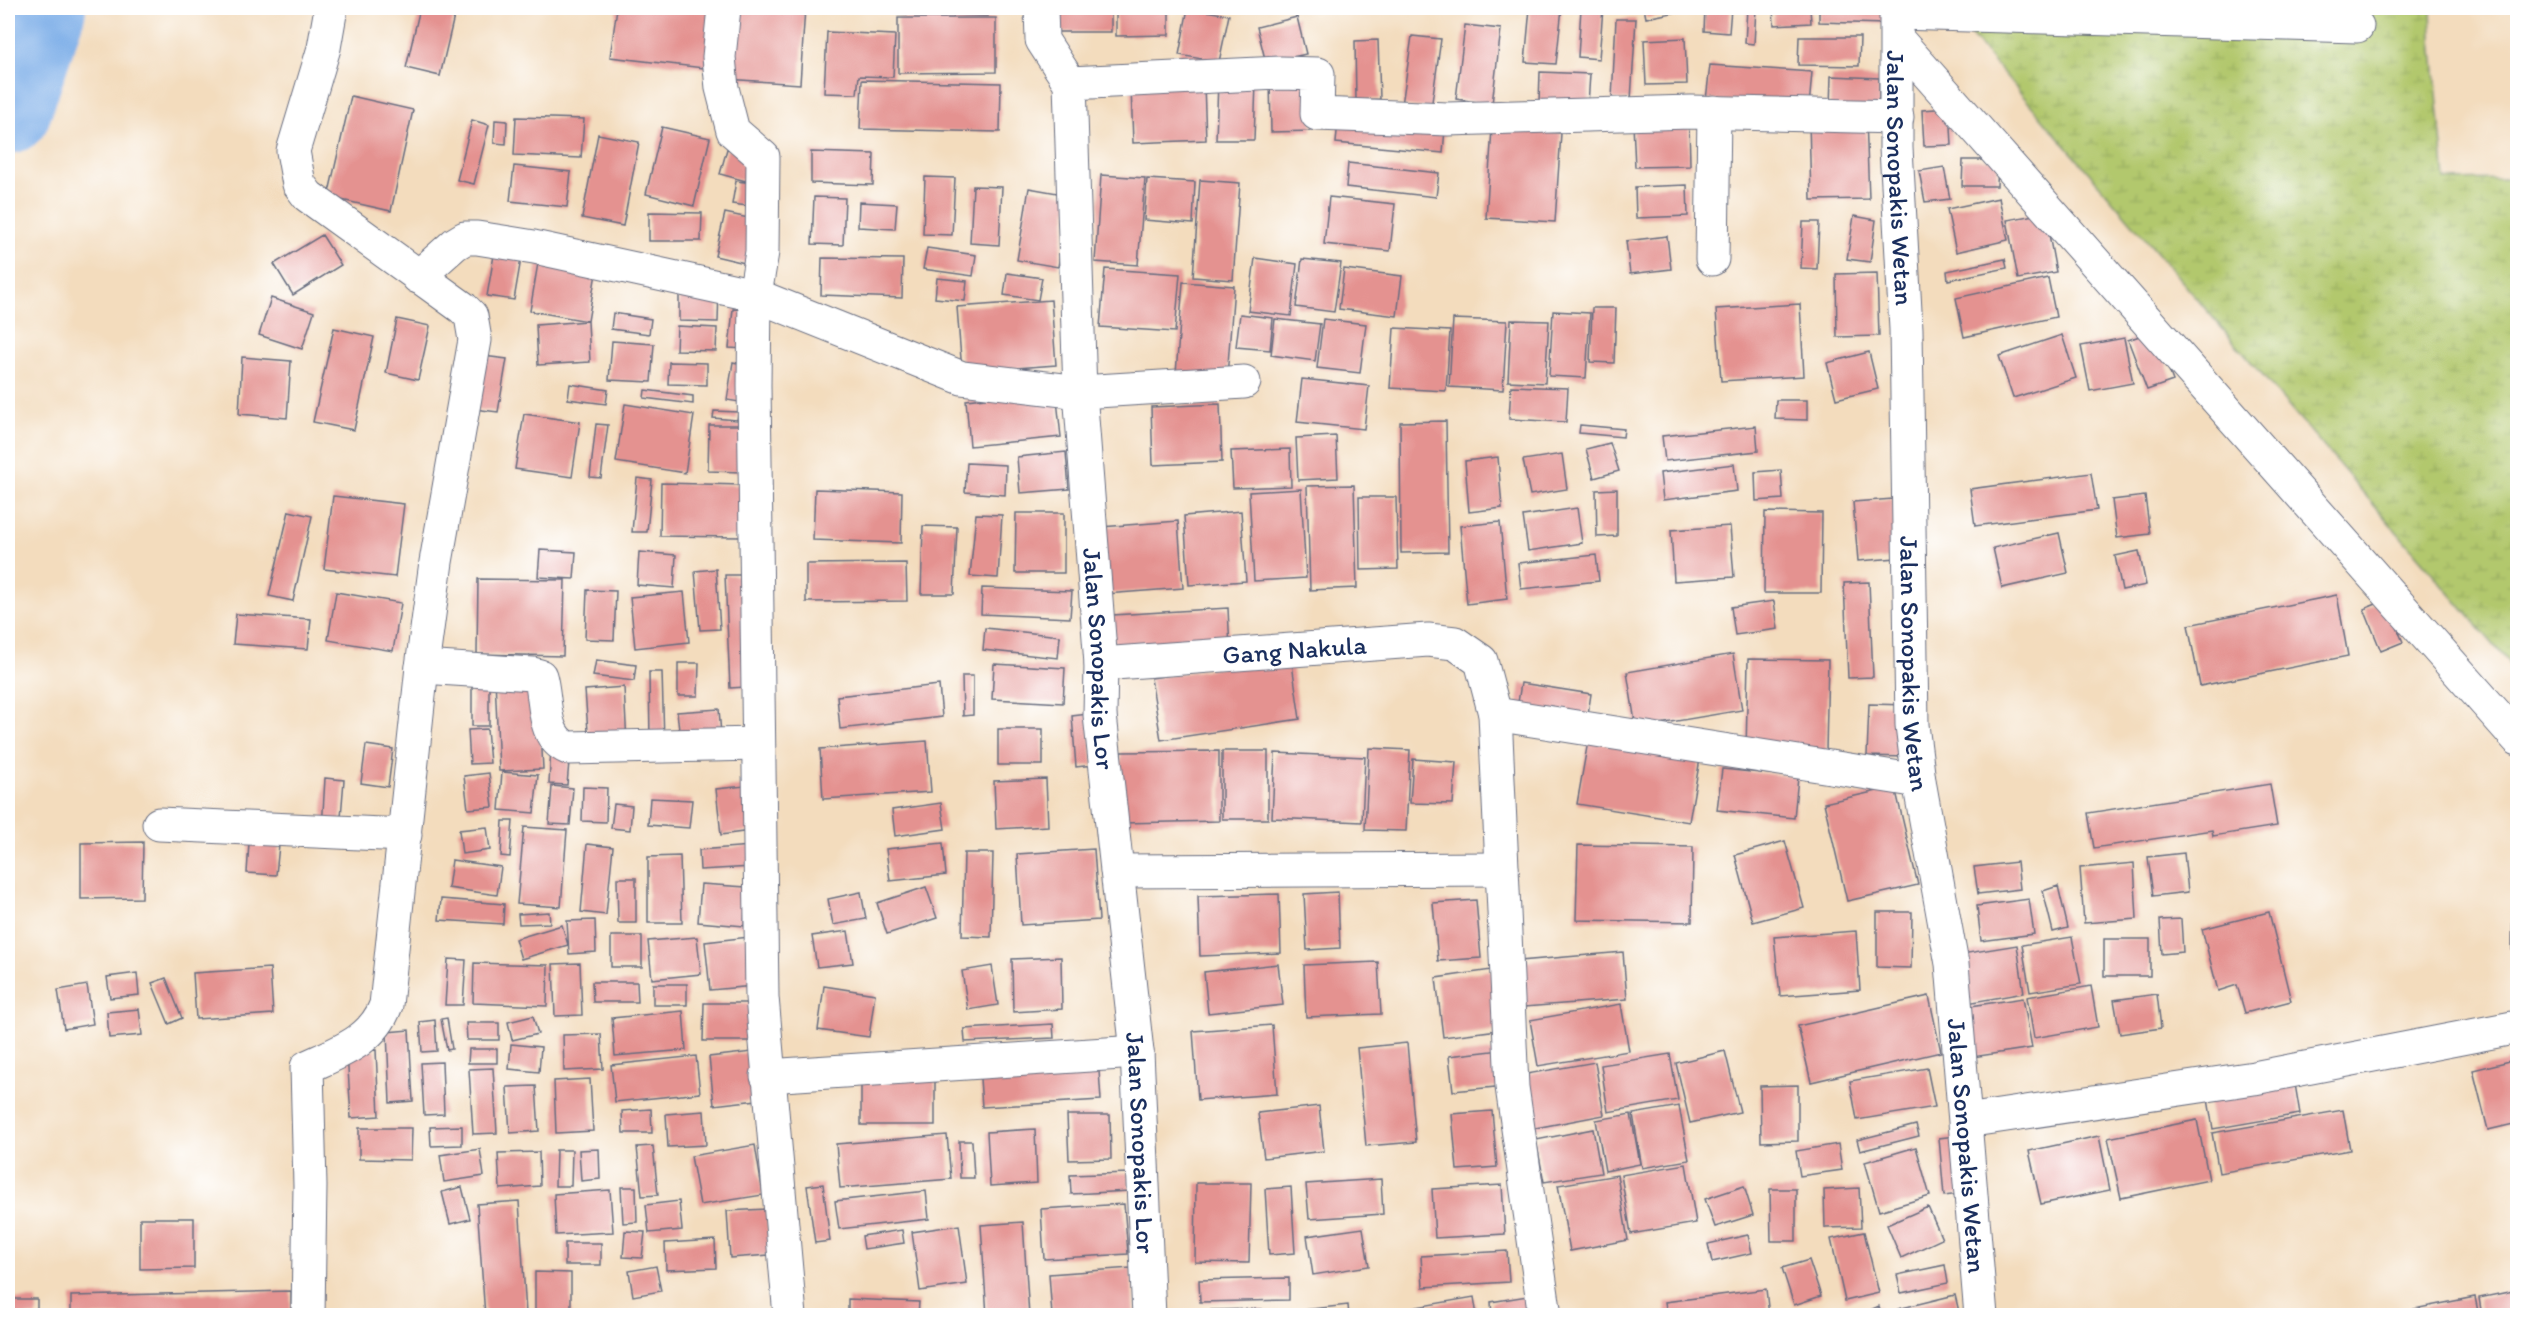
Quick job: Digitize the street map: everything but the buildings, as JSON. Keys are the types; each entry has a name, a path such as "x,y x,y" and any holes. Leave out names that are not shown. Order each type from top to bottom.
{"street":[{"path":"308,1316 310,1186 307,1067 361,1041 382,1016 386,1005 422,667 436,562 475,340 471,316 463,308 308,196 297,178 293,151 324,48 331,8"},
{"path":"724,8 719,57 722,87 734,131 763,157 762,252 754,295 762,997 767,1076 790,1316"},
{"path":"1041,8 1042,40 1070,83 1281,73 1318,74 1317,114 1448,118 1714,112 1897,117"},
{"path":"1897,20 2357,26"},
{"path":"1897,20 2517,739"},
{"name":"Jalan Sonopakis Wetan","path":"1897,20 1896,148 1906,329 1912,725 1919,781 1952,964 1981,1316"},
{"name":"Jalan Sonopakis Lor","path":"1070,83 1080,392 1101,664 1100,715 1137,1052 1149,1316"},
{"path":"1712,259 1714,112"},
{"path":"418,277 455,244 465,238 477,238 534,247 754,295 962,378 1080,392 1244,382"},
{"name":"Gang Nakula","path":"1101,664 1428,640 1455,643 1481,661 1495,714"},
{"path":"422,667 540,676 552,734 562,746 568,748 758,744"},
{"path":"1545,1316 1512,1087 1495,714 1919,781"},
{"path":"159,824 405,834"},
{"path":"1117,871 1502,869"},
{"path":"1966,1121 2254,1078 2517,1027"},
{"path":"767,1076 1137,1052"}],"green space":[{"path":"2095,8 2431,8 2445,180 2517,179 2517,672 1957,19"}],"waterway":[{"path":"8,111 43,8"}]}
